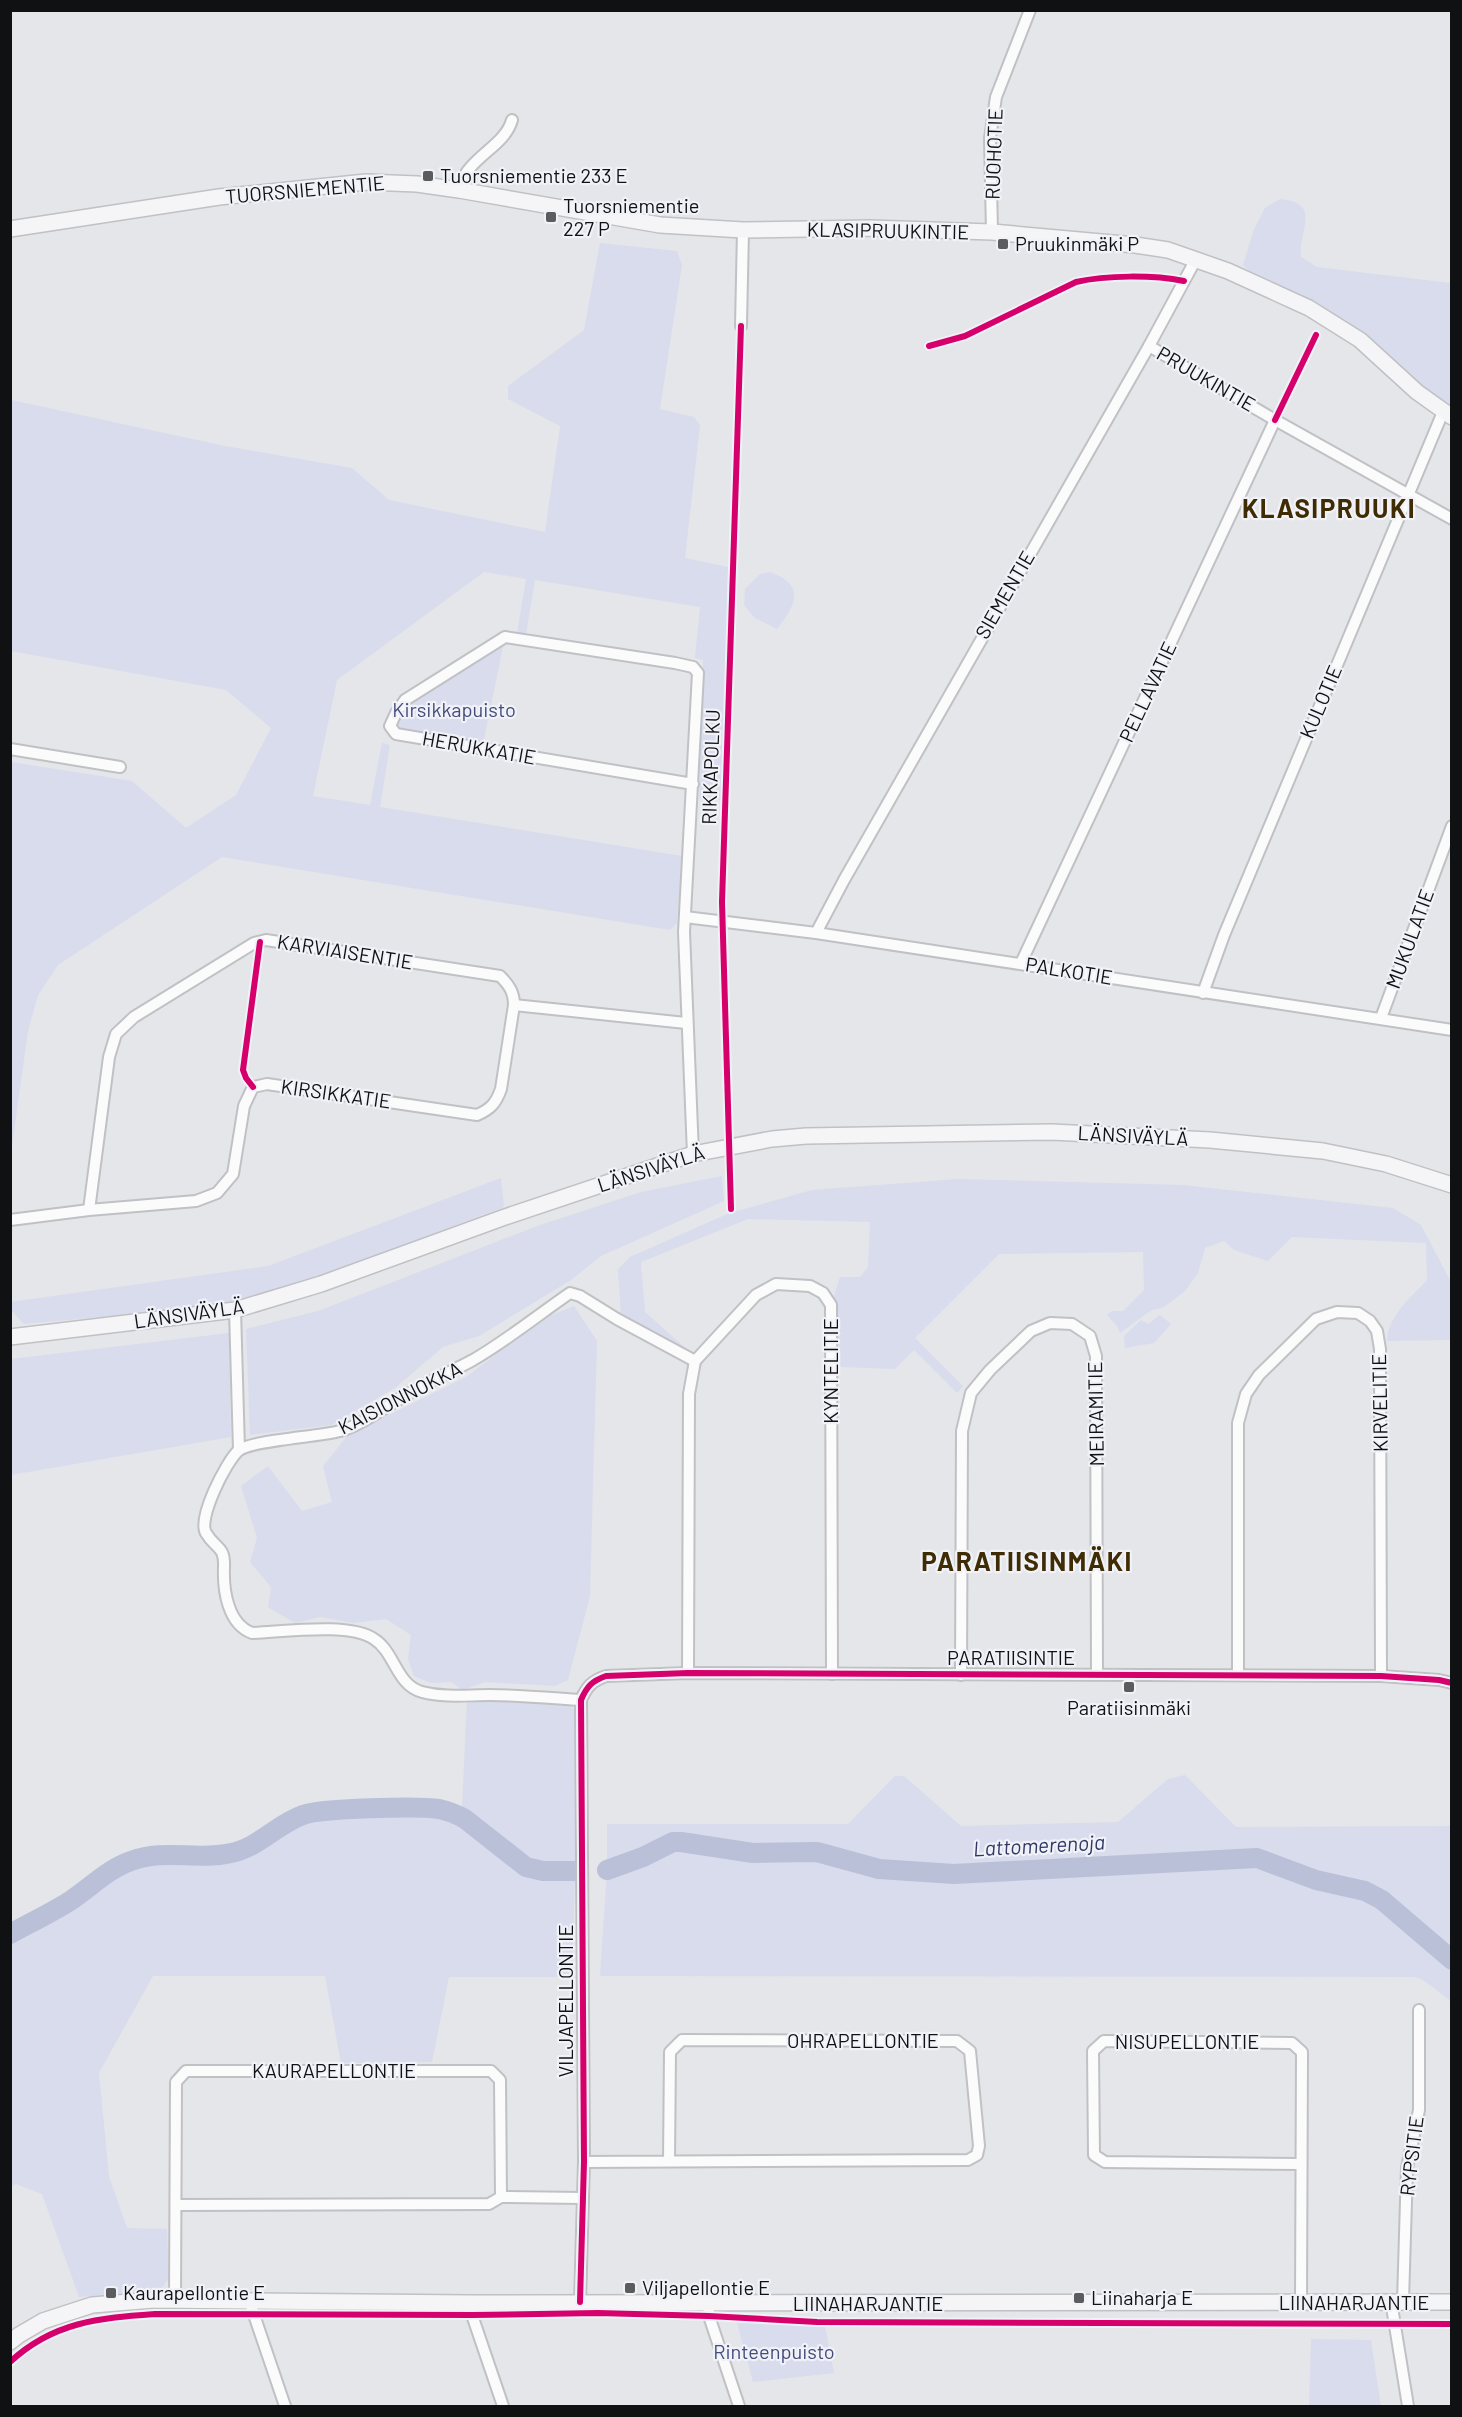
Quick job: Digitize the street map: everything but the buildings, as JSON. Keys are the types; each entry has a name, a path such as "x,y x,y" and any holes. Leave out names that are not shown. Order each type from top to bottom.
{"main road":[{"name":"TUORSNIEMENTIE","path":"10,229 219,197 356,183 396,183 459,190 646,223 743,230"},
{"name":"KLASIPRUUKINTIE","path":"743,230 870,228 992,232 1168,250 1228,271 1292,300 1345,329 1447,415"},
{"name":"LÄNSIVÄYLÄ","path":"10,1337 235,1310 321,1284 505,1217 693,1154 772,1139 806,1136 1052,1132 1210,1140 1323,1151 1386,1164 1452,1185"},
{"name":"LIINAHARJANTIE","path":"10,2342 43,2321 92,2305 175,2300 471,2303 1452,2302"}],"street":[{"name":"RUOHOTIE","path":"992,232 990,138 996,97 1030,10"},
{"path":"459,190 465,174 478,159 505,136 512,120"},
{"path":"741,326 743,230"},
{"name":"SIEMENTIE","path":"816,933 1196,259"},
{"name":"PRUUKINTIE","path":"1149,346 1452,519"},
{"name":"KULOTIE","path":"1203,993 1228,924 1407,494 1447,415"},
{"name":"PELLAVATIE","path":"1021,963 1275,420"},
{"name":"HERUKKATIE","path":"505,637 693,667 698,673 693,784 396,734 390,726 405,700 505,637"},
{"path":"10,749 120,767"},
{"path":"693,784 685,917 686,1023 693,1154"},
{"name":"MUKULATIE","path":"1381,1018 1452,825"},
{"name":"PALKOTIE","path":"685,917 816,933 1021,963 1452,1030"},
{"name":"KARVIAISENTIE","path":"89,1210 109,1057 116,1034 134,1017 254,943 266,940 500,976 509,985 514,996 514,1005"},
{"path":"514,1005 686,1023"},
{"name":"KIRSIKKATIE","path":"10,1220 89,1210 196,1202 217,1193 234,1174 244,1106 253,1087 267,1084 477,1114 489,1110 497,1100 501,1089 514,1005"},
{"name":"KYNTELITIE","path":"694,1361 756,1295 776,1284 810,1286 823,1293 831,1305 832,1674"},
{"name":"KAISIONNOKKA","path":"239,1450 344,1430 422,1385 474,1360 570,1293 580,1296 694,1361"},
{"path":"235,1310 239,1450 230,1462 208,1505 203,1525 206,1534 224,1553 225,1590 232,1616 243,1630 252,1633 350,1630 362,1634 375,1639 401,1676 410,1686 421,1691 453,1696 492,1695 581,1700"},
{"name":"KIRVELITIE","path":"1239,1674 1239,1423 1246,1394 1259,1375 1316,1320 1337,1312 1358,1313 1370,1321 1377,1331 1380,1349 1381,1676"},
{"name":"MEIRAMITIE","path":"962,1675 962,1431 971,1394 990,1370 1031,1331 1050,1323 1072,1324 1090,1336 1096,1356 1097,1674"},
{"path":"688,1673 689,1394 694,1361"},
{"name":"PARATIISINTIE","path":"581,1700 587,1687 596,1679 606,1676 688,1673 1239,1674 1381,1676 1452,1683"},
{"name":"VILJAPELLONTIE","path":"580,2302 584,2162 581,1700"},
{"name":"RYPSITIE","path":"1408,2406 1397,2301 1407,2168 1419,2110 1419,2010"},
{"name":"OHRAPELLONTIE","path":"584,2162 968,2160 977,2154 980,2146 970,2051 957,2041 682,2040 670,2052 669,2161"},
{"name":"NISUPELLONTIE","path":"1301,2164 1105,2162 1094,2155 1093,2051 1104,2041 1292,2043 1302,2052 1301,2303"},
{"name":"KAURAPELLONTIE","path":"175,2300 176,2082 186,2072 491,2071 500,2080 501,2197"},
{"path":"176,2205 489,2204 501,2197 582,2198"},
{"path":"249,2300 285,2406"},
{"path":"471,2303 472,2315 503,2406"},
{"path":"708,2303 709,2316 739,2406"}],"green space":[{"path":"1280,199 1301,206 1305,212 1301,257 1317,267 1451,283 1451,408 1424,390 1354,327 1301,297 1252,274 1243,265 1254,229 1265,208"},
{"path":"600,243 677,251 682,265 660,409 694,417 700,425 685,558 728,567 722,800 699,799 703,660 695,658 700,607 535,580 526,634 517,633 526,579 484,572 337,680 313,796 370,805 382,743 390,745 380,807 682,856 677,923 670,930 222,857 58,965 38,995 28,1031 11,1153 11,762 132,781 186,828 236,795 271,728 226,690 11,651 11,400 225,446 352,468 389,500 545,532 560,426 508,399 508,386 584,330"},
{"path":"770,572 789,583 794,596 789,612 777,629 755,618 744,605 745,589 760,574"},
{"name":"Kirsikkapuisto","path":"505,637 482,749 396,734 390,726 398,709"},
{"path":"722,1176 724,1201 601,1256 571,1280 479,1336 443,1347 395,1388 331,1425 250,1435 246,1329 318,1311 540,1225 641,1192"},
{"path":"501,1178 504,1207 297,1285 243,1301 198,1308 24,1324 11,1310 10,1302 268,1266"},
{"path":"958,1179 1183,1185 1393,1208 1421,1225 1451,1282 1451,1340 1387,1341 1395,1316 1427,1280 1426,1243 1292,1237 1268,1261 1234,1250 1224,1241 1205,1248 1198,1273 1185,1291 1164,1307 1150,1311 1120,1333 1107,1315 1112,1311 1123,1311 1144,1290 1143,1252 999,1254 915,1338 963,1386 957,1393 914,1350 895,1369 840,1367 837,1314 833,1299 840,1277 860,1277 868,1267 870,1222 748,1219 641,1262 645,1312 689,1351 687,1353 621,1316 618,1269 630,1257 727,1214 812,1190"},
{"path":"574,1306 597,1341 590,1596 568,1680 555,1686 485,1682 462,1690 452,1682 431,1683 414,1676 408,1659 411,1635 386,1619 353,1623 320,1617 295,1623 268,1607 271,1587 250,1562 257,1538 241,1486 268,1466 302,1511 332,1502 323,1466 348,1435 466,1377 544,1318"},
{"path":"1160,1315 1171,1324 1154,1343 1125,1348 1124,1336 1141,1320 1148,1324"},
{"path":"229,1333 231,1437 11,1475 11,1359"},
{"path":"467,1700 567,1703 576,1711 576,1864 542,1864 528,1861 462,1807"},
{"path":"1185,1775 1236,1827 1451,1826 1451,2001 1423,1980 1415,1977 600,1976 607,1870 607,1824 848,1824 895,1776 904,1776 961,1826 1118,1822 1168,1779"},
{"path":"424,1813 444,1815 465,1825 505,1859 524,1870 543,1875 575,1877 572,1977 449,1977 432,2062 341,2063 325,1976 153,1976 99,2073 109,2176 127,2228 167,2229 169,2278 161,2289 79,2297 42,2194 16,2184 11,2186 11,1940 84,1900 111,1877 141,1863 174,1860 226,1860 252,1851 293,1824 323,1815"},
{"name":"Rinteenpuisto","path":"737,2323 825,2326 834,2373 753,2382"},
{"path":"1311,2339 1371,2340 1381,2406 1309,2406"}],"waterway":[{"name":"Lattomerenoja","path":"10,1934 78,1896 107,1873 123,1864 156,1855 206,1856 231,1853 250,1846 303,1815 329,1811 392,1808 443,1810 465,1819 526,1867 543,1871 575,1871"},
{"name":"Lattomerenoja","path":"607,1870 643,1857 673,1842 753,1853 817,1852 879,1869 954,1874 1257,1858 1316,1880 1365,1891 1382,1900 1452,1960"}],"cycle path":[{"path":"929,346 965,336 1076,282 1130,277 1184,281"},
{"name":"RIKKAPOLKU","path":"731,1209 722,902 741,326"},
{"path":"1275,420 1316,335"},
{"path":"253,1087 243,1070 260,942"},
{"path":"580,2302 584,2162 581,1700 594,1682 606,1676 688,1673 1381,1676 1452,1683"},
{"path":"10,2362 43,2338 78,2324 155,2314 598,2313 817,2322 1452,2324"}],"place":[{"name":"Tuorsniementie 233 E","path":"428,176"},
{"name":"Tuorsniementie 227 P","path":"551,217"},
{"name":"Pruukinmäki P","path":"1003,244"},
{"name":"Paratiisinmäki","path":"1129,1687"},
{"name":"Viljapellontie E","path":"630,2288"},
{"name":"Kaurapellontie E","path":"111,2293"},
{"name":"Liinaharja E","path":"1079,2298"}],"district":[{"name":"KLASIPRUUKI","path":"1329,509"},
{"name":"PARATIISINMÄKI","path":"1027,1562"}]}
